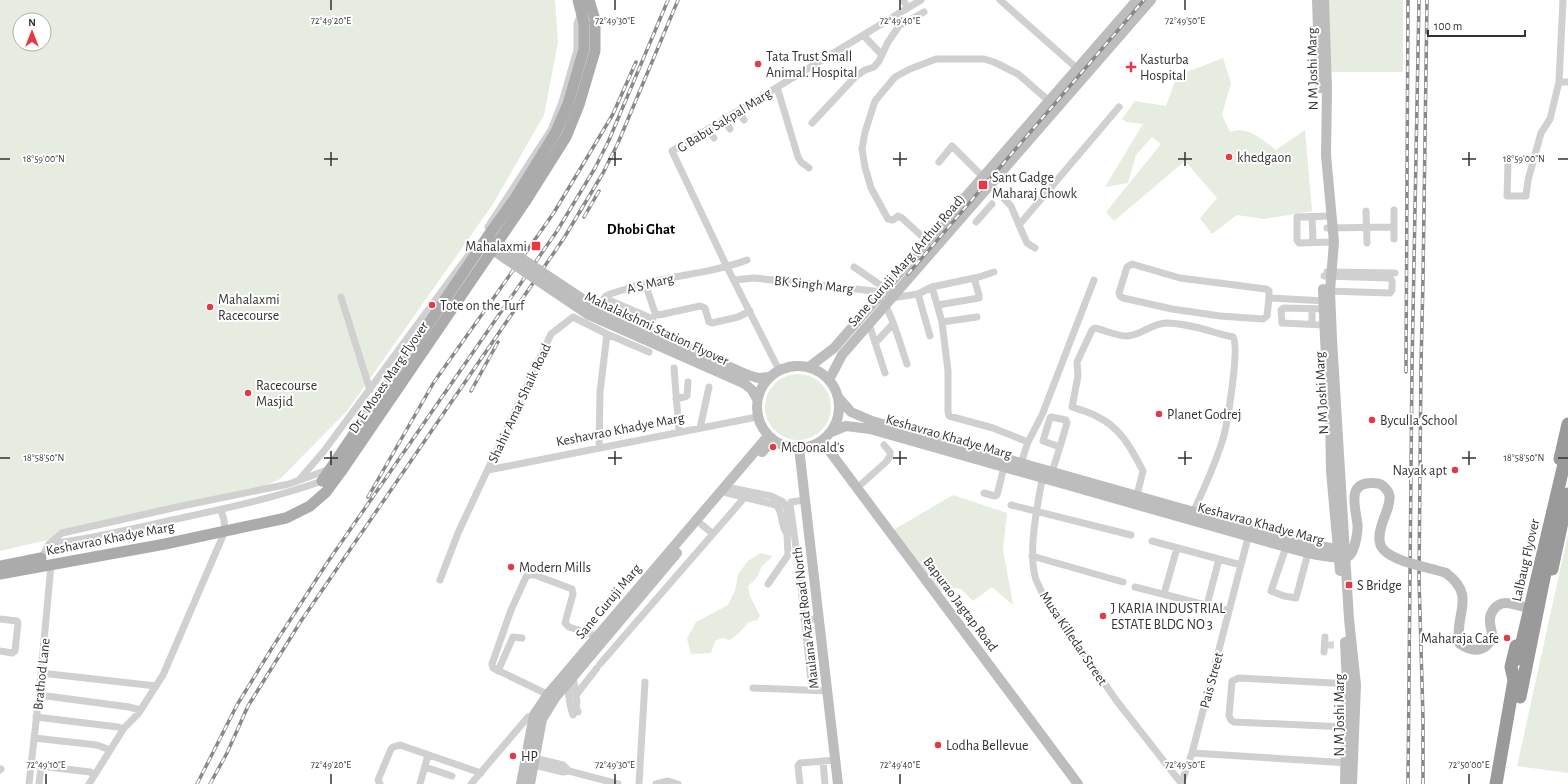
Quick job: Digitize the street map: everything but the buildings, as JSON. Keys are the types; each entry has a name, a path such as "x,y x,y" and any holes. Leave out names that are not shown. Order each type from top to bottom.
{"highway":[{"path":"1505,784 1519,677 1511,667 1525,607 1565,462 1568,424"},
{"name":"Lalbaug Flyover","path":"1523,659 1568,447"},
{"name":"Lalbaug Flyover","path":"1519,677 1565,462"},
{"path":"1496,784 1519,677 1530,666 1568,494"}],"main road":[{"name":"Dr E Moses Marg Flyover","path":"286,518 310,506 326,492 336,469 491,243 566,137 579,105 595,52 595,20 589,0"},
{"name":"Sane Guruji Marg (Arthur Road)","path":"1114,34 1137,0"},
{"name":"N M Joshi Marg","path":"1317,0 1323,88"},
{"name":"N M Joshi Marg","path":"1324,0 1323,149 1331,228 1331,242 1327,274 1326,328 1342,553 1344,645 1351,684 1349,763 1345,784"},
{"name":"Sane Guruji Marg (Arthur Road)","path":"809,367 852,336 870,317 927,241 987,180 1114,34 1148,1"},
{"name":"Dr E Moses Marg Flyover","path":"491,243 516,197 556,132 568,104 584,49 584,22 580,5"},
{"name":"Sane Guruji Marg (Arthur Road)","path":"886,296 968,210 987,180 1049,101 1081,72"},
{"name":"Mahalakshmi Station Flyover","path":"491,243 589,315 746,379 769,377"},
{"name":"Sane Guruji Marg (Arthur Road)","path":"829,380 852,336 870,317"},
{"path":"794,366 809,367 820,372 835,388 838,397 839,409 837,421 831,432 822,441 813,446 792,448 770,438 762,427 758,417 757,399 762,387 769,377 779,370 794,366"},
{"name":"Mahalakshmi Station Flyover","path":"746,379 757,399"},
{"name":"Keshavrao Khadye Marg","path":"838,397 851,412 872,421 1005,463 1046,473 1249,532 1342,553"},
{"name":"Keshavrao Khadye Marg","path":"831,432 846,426 870,429 1005,463"},
{"name":"Sane Guruji Marg","path":"551,696 570,679 616,619 674,550 729,491 770,438"},
{"name":"Sane Guruji Marg","path":"697,525 770,438"},
{"name":"Bapurao Jagtap Road","path":"822,441 1078,784"},
{"name":"Maulana Azad Road North","path":"799,448 838,784"},
{"name":"Dr E Moses Marg Flyover","path":"322,481 336,469"},
{"path":"1342,553 1355,539 1358,528 1354,505 1356,490 1362,485 1380,483 1390,494 1380,533 1379,542 1382,549 1387,554 1396,558 1446,573 1455,580 1461,591 1463,604 1458,629 1460,644 1466,648 1474,650 1483,648 1490,640 1492,632 1490,622 1491,614 1496,606 1506,603 1525,607"},
{"name":"Keshavrao Khadye Marg","path":"0,566 38,563 51,565 286,518"},
{"name":"Keshavrao Khadye Marg","path":"1249,532 1286,547 1308,553 1342,553"},
{"name":"Keshavrao Khadye Marg","path":"0,574 38,563"},
{"name":"Sane Guruji Marg","path":"538,717 551,696 597,636 616,619"},
{"name":"N M Joshi Marg","path":"1350,713 1346,727 1352,784"},
{"path":"530,784 538,717"},
{"path":"521,784 532,760"}],"street":[{"path":"903,0 908,8"},
{"name":"G Babu Sakpal Marg","path":"779,370 727,267 672,151 921,0"},
{"path":"1000,0 1081,72"},
{"path":"1508,164 1507,196 1526,196 1528,180 1541,133 1550,119 1559,82 1564,0"},
{"path":"299,480 324,451 370,390 482,237 551,130 562,102 577,50 577,24 580,5"},
{"path":"812,123 856,76 865,70 874,67 899,26 924,12"},
{"path":"892,17 899,26"},
{"path":"864,35 882,55"},
{"path":"927,241 900,216 893,220 888,219 871,188 865,167 862,149 865,132 875,101 887,86 902,72 936,59 984,60 994,62 1018,74 1049,101"},
{"path":"1559,82 1568,82"},
{"path":"777,88 798,157 801,162 809,168"},
{"path":"1019,224 1119,107"},
{"path":"738,111 744,120"},
{"path":"724,120 730,129"},
{"path":"708,130 714,138"},
{"path":"939,162 952,146 1011,206 1027,243 1035,248"},
{"path":"968,210 978,220 992,204"},
{"path":"1394,210 1394,239"},
{"path":"1366,211 1366,243"},
{"path":"1329,217 1297,217 1297,240 1299,243 1331,242"},
{"path":"1312,217 1313,242"},
{"path":"1331,228 1394,227"},
{"name":"A S Marg","path":"604,298 663,278 727,267 747,260"},
{"path":"1132,264 1180,278 1266,289 1269,291 1269,298 1267,316 1264,319 1220,316 1172,308 1123,298 1119,293 1127,267 1132,264"},
{"path":"854,268 886,296 893,324 907,364"},
{"name":"BK Singh Marg","path":"734,280 754,278 886,296 918,294 932,287 994,272"},
{"path":"1327,274 1395,273"},
{"path":"1269,298 1327,300 1390,293 1392,290 1392,281 1390,278 1327,274"},
{"path":"938,305 978,298 979,295 974,278"},
{"path":"1019,467 1028,442 1042,415 1094,280"},
{"path":"645,283 655,313 659,315 700,306 705,308 709,322 712,323 738,317 750,311"},
{"path":"932,287 942,322 948,371 949,416 993,428 1028,442"},
{"path":"918,294 930,336"},
{"path":"341,297 370,390"},
{"path":"649,352 590,325 604,298 653,319"},
{"path":"1326,328 1312,324 1283,323 1281,321 1281,310 1283,308 1312,309 1327,300"},
{"path":"1312,309 1312,324"},
{"name":"Shahir Amar Shaik Road","path":"488,470 551,334 573,317 590,325"},
{"path":"870,317 875,343 885,373"},
{"path":"942,322 977,317"},
{"path":"1136,500 1143,471 1126,440 1109,424 1097,416 1072,407 1078,376 1077,362 1092,330 1095,328 1127,336 1135,334 1150,326 1164,322 1177,323 1233,337 1235,340 1236,354 1223,441 1192,516"},
{"path":"875,343 893,324"},
{"path":"599,448 600,392 607,334"},
{"path":"674,368 679,432"},
{"path":"676,399 687,396 688,382"},
{"path":"700,428 709,387"},
{"name":"Keshavrao Khadye Marg","path":"488,470 758,417"},
{"path":"857,488 888,460 890,452 884,445"},
{"name":"Musa Killedar Street","path":"1060,447 1046,473 1037,511 1032,556 1035,576 1042,593 1116,700 1181,783"},
{"path":"984,493 997,495 1005,463"},
{"path":"38,563 49,544 62,533 177,506 289,484 336,469"},
{"path":"440,580 458,533 488,470"},
{"path":"49,544 82,540 221,510 296,491 322,481"},
{"path":"729,491 776,505 780,511 784,530 787,534"},
{"path":"729,491 771,496 783,502 787,509 788,555 768,584"},
{"path":"576,695 630,629 745,497"},
{"path":"805,500 790,503 799,569 812,690"},
{"path":"1011,505 1131,536"},
{"path":"89,784 123,729 140,710 163,675 225,531 221,510"},
{"path":"697,525 713,534"},
{"name":"Pais Street","path":"1181,783 1192,753 1249,532"},
{"path":"1152,541 1241,565"},
{"path":"1286,547 1271,592 1284,596 1296,598 1308,553"},
{"path":"1164,594 1177,548"},
{"path":"1032,556 1122,582"},
{"path":"1207,605 1219,559"},
{"name":"Brathod Lane","path":"29,784 51,565"},
{"path":"799,569 814,572"},
{"path":"800,578 814,572"},
{"path":"551,696 498,671 493,668 492,664 511,610 528,575 535,575 572,589 574,594 565,623 569,627 597,636"},
{"path":"1135,587 1229,611"},
{"path":"804,617 819,615"},
{"path":"0,619 17,620 18,623 15,651 0,651"},
{"path":"616,619 630,629"},
{"path":"498,671 513,637 522,638"},
{"path":"41,673 156,686"},
{"path":"1346,727 1234,722 1229,716 1232,681 1239,678 1351,684"},
{"path":"570,679 576,695 575,714 570,708 570,679"},
{"path":"639,784 645,682"},
{"path":"753,688 827,691"},
{"path":"39,696 129,707 140,710"},
{"path":"36,717 118,727 123,729"},
{"name":"Sane Guruji Marg","path":"471,784 528,717 538,717"},
{"path":"34,738 97,745 110,750"},
{"path":"380,784 378,780 393,747 400,745 481,773"},
{"path":"1192,753 1349,763"},
{"path":"420,784 428,755"},
{"path":"532,760 563,766 569,771 618,784"},
{"path":"800,784 798,766 800,763 836,760"},
{"path":"823,761 825,784"},
{"path":"31,765 90,772 94,774"},
{"path":"39,784 41,766"},
{"path":"425,767 452,776"},
{"path":"656,784 668,781 678,784"}],"shaded area":[{"name":"Mahalaxmi Racecourse","path":"0,0 555,0 558,42 544,115 493,204 347,411 280,479 249,493 0,551"},
{"path":"1328,0 1403,0 1403,72 1328,72"},
{"path":"1223,58 1231,83 1222,115 1230,132 1243,130 1249,132 1276,150 1305,130 1312,211 1264,219 1237,215 1212,234 1200,218 1217,198 1185,161 1114,221 1106,212 1161,144 1152,137 1136,155 1128,183 1105,187 1143,124 1126,122 1122,119 1135,101 1166,106 1177,76"},
{"path":"798,374 811,376 821,384 829,394 831,407 829,420 821,430 811,438 798,440 785,438 775,430 767,420 765,407 767,394 775,384 785,376"},
{"path":"953,495 1007,513 1003,549 1013,605 992,587 973,601 961,589 949,587 937,595 890,532"},
{"path":"1568,534 1568,773 1517,766"},
{"path":"760,553 773,556 762,566 756,579 748,586 750,596 760,616 757,620 749,622 730,640 722,638 715,641 711,653 691,654 687,639 696,622 728,605 735,591 738,574 748,561"}],"tunnel":[{"path":"1327,645 1337,645"}],"railway":[{"path":"197,784 237,705 272,648 327,563 557,231 595,168 609,140 668,0"},
{"path":"210,784 227,753 248,706 301,621 564,238 603,173 618,143 678,0"},
{"path":"908,274 1144,0"},
{"path":"1406,372 1408,0"},
{"path":"1408,784 1412,367 1419,0"},
{"path":"1423,784 1423,718 1419,578 1427,0"},
{"path":"368,497 434,382 553,214 613,114 636,62"},
{"path":"584,217 599,191"},
{"path":"471,391 498,342"}],"place":[{"name":"Tata Trust Small Animal. Hospital","path":"758,64"},
{"name":"Kasturba Hospital","path":"1131,67"},
{"name":"khedgaon","path":"1229,157"},
{"name":"Sant Gadge Maharaj Chowk","path":"983,185"},
{"name":"Mahalaxmi","path":"536,246"},
{"name":"Tote on the Turf","path":"432,305"},
{"name":"Mahalaxmi Racecourse","path":"210,307"},
{"name":"Racecourse Masjid","path":"248,393"},
{"name":"Planet Godrej","path":"1159,414"},
{"name":"Byculla School","path":"1372,420"},
{"name":"McDonald's","path":"773,447"},
{"name":"Nayak apt","path":"1455,470"},
{"name":"Modern Mills","path":"511,567"},
{"name":"S Bridge","path":"1349,585"},
{"name":"J KARIA INDUSTRIAL ESTATE BLDG NO 3","path":"1103,616"},
{"name":"Maharaja Cafe","path":"1507,638"},
{"name":"Lodha Bellevue","path":"938,745"},
{"name":"HP","path":"513,756"}],"district":[{"name":"Dhobi Ghat","path":"641,229"}]}
